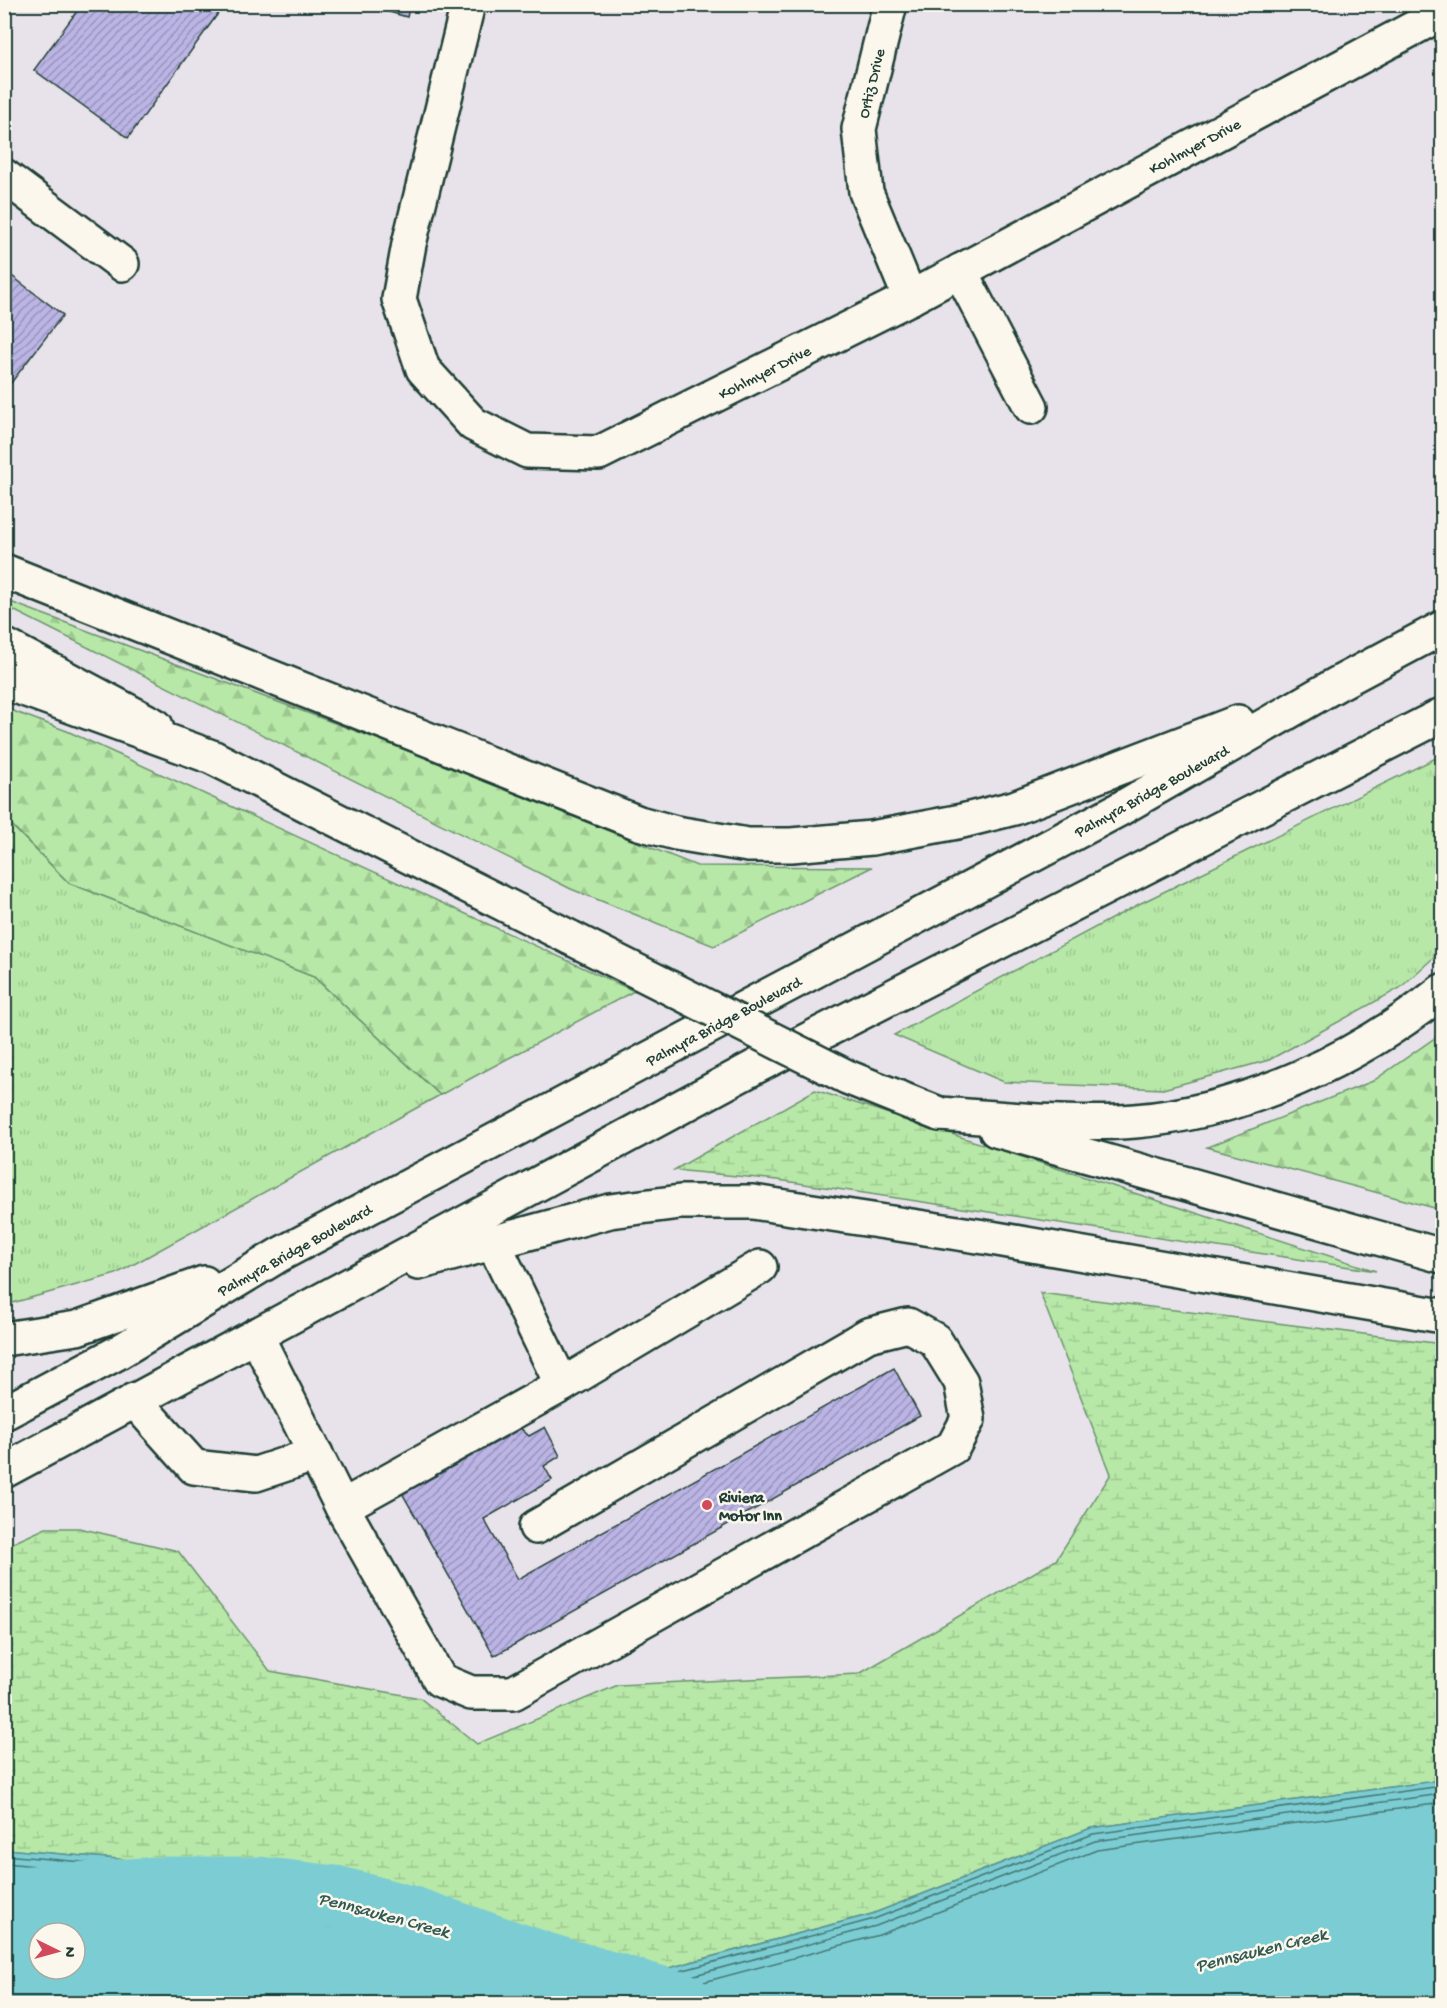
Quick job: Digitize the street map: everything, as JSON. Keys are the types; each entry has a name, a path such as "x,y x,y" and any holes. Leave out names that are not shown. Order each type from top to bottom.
{"main road":[{"name":"Kohlmyer Drive","path":"468,4 409,244 399,299 423,369 473,424 527,451 599,453 910,298 1443,13"},
{"name":"Ortiz Drive","path":"890,4 859,129 866,192 910,298"},
{"path":"4,176 122,264"},
{"path":"960,271 1031,407"},
{"path":"4,571 639,823 748,845 791,845 872,838 962,821 1014,808 1337,684"},
{"name":"Palmyra Bridge Boulevard","path":"4,1413 117,1353 279,1255 1118,810 1337,684 1443,628"},
{"path":"4,645 212,757 847,1077 939,1114 1443,1256"},
{"path":"4,682 212,757"},
{"path":"4,1471 755,1066 1443,715"},
{"path":"939,1114 1095,1122 1136,1121 1206,1108 1280,1085 1329,1061 1395,1025 1443,991"},
{"path":"358,1279 568,1220 644,1205 680,1202 753,1202 956,1232 1443,1316"},
{"path":"493,1242 562,1384"},
{"path":"4,1339 47,1335 97,1322 279,1255"},
{"path":"342,1507 562,1384 760,1267"},
{"path":"256,1335 342,1507 440,1680 471,1693 513,1693 953,1447 968,1419 961,1382 935,1340 908,1325 868,1335 536,1527"},
{"path":"134,1400 194,1467 256,1474 316,1454"}],"green space":[{"path":"5,600 388,743 697,866 872,867 714,946 571,889 5,606"},
{"path":"5,708 67,731 634,991 440,1095 314,977 69,883 5,818"},
{"path":"1442,755 1442,950 1400,988 1269,1060 1163,1089 1004,1082 894,1035 1139,904"},
{"path":"4,818 69,883 314,977 440,1095 116,1274 5,1305"},
{"path":"1442,1033 1442,1210 1207,1147 1373,1081"},
{"path":"815,1090 1376,1271 778,1180 674,1170"},
{"path":"1040,1293 1442,1344 1442,1780 1091,1828 872,1914 654,1972 333,1905 163,1863 5,1849 4,1547 46,1528 79,1528 178,1551 270,1671 420,1698 477,1744 618,1685 859,1674 1056,1560 1111,1474"}],"water":[{"path":"1442,1780 1442,2003 5,2003 5,1849 163,1863 333,1905 654,1972 872,1914 1091,1828"}],"building":[{"path":"82,4 225,4 128,138 34,70"},
{"path":"361,4 410,4 407,17"},
{"path":"4,270 63,315 4,392"},
{"name":"Riviera Motor Inn","path":"894,1368 920,1416 494,1656 401,1491 517,1425 529,1436 545,1427 560,1456 544,1466 552,1480 484,1519 518,1579"}],"waterway":[{"name":"Pennsauken Creek","path":"4,1899 157,1888 259,1888 335,1897 412,1918 545,1964 682,2004"}],"place":[{"name":"Riviera Motor Inn","path":"707,1505"}]}
